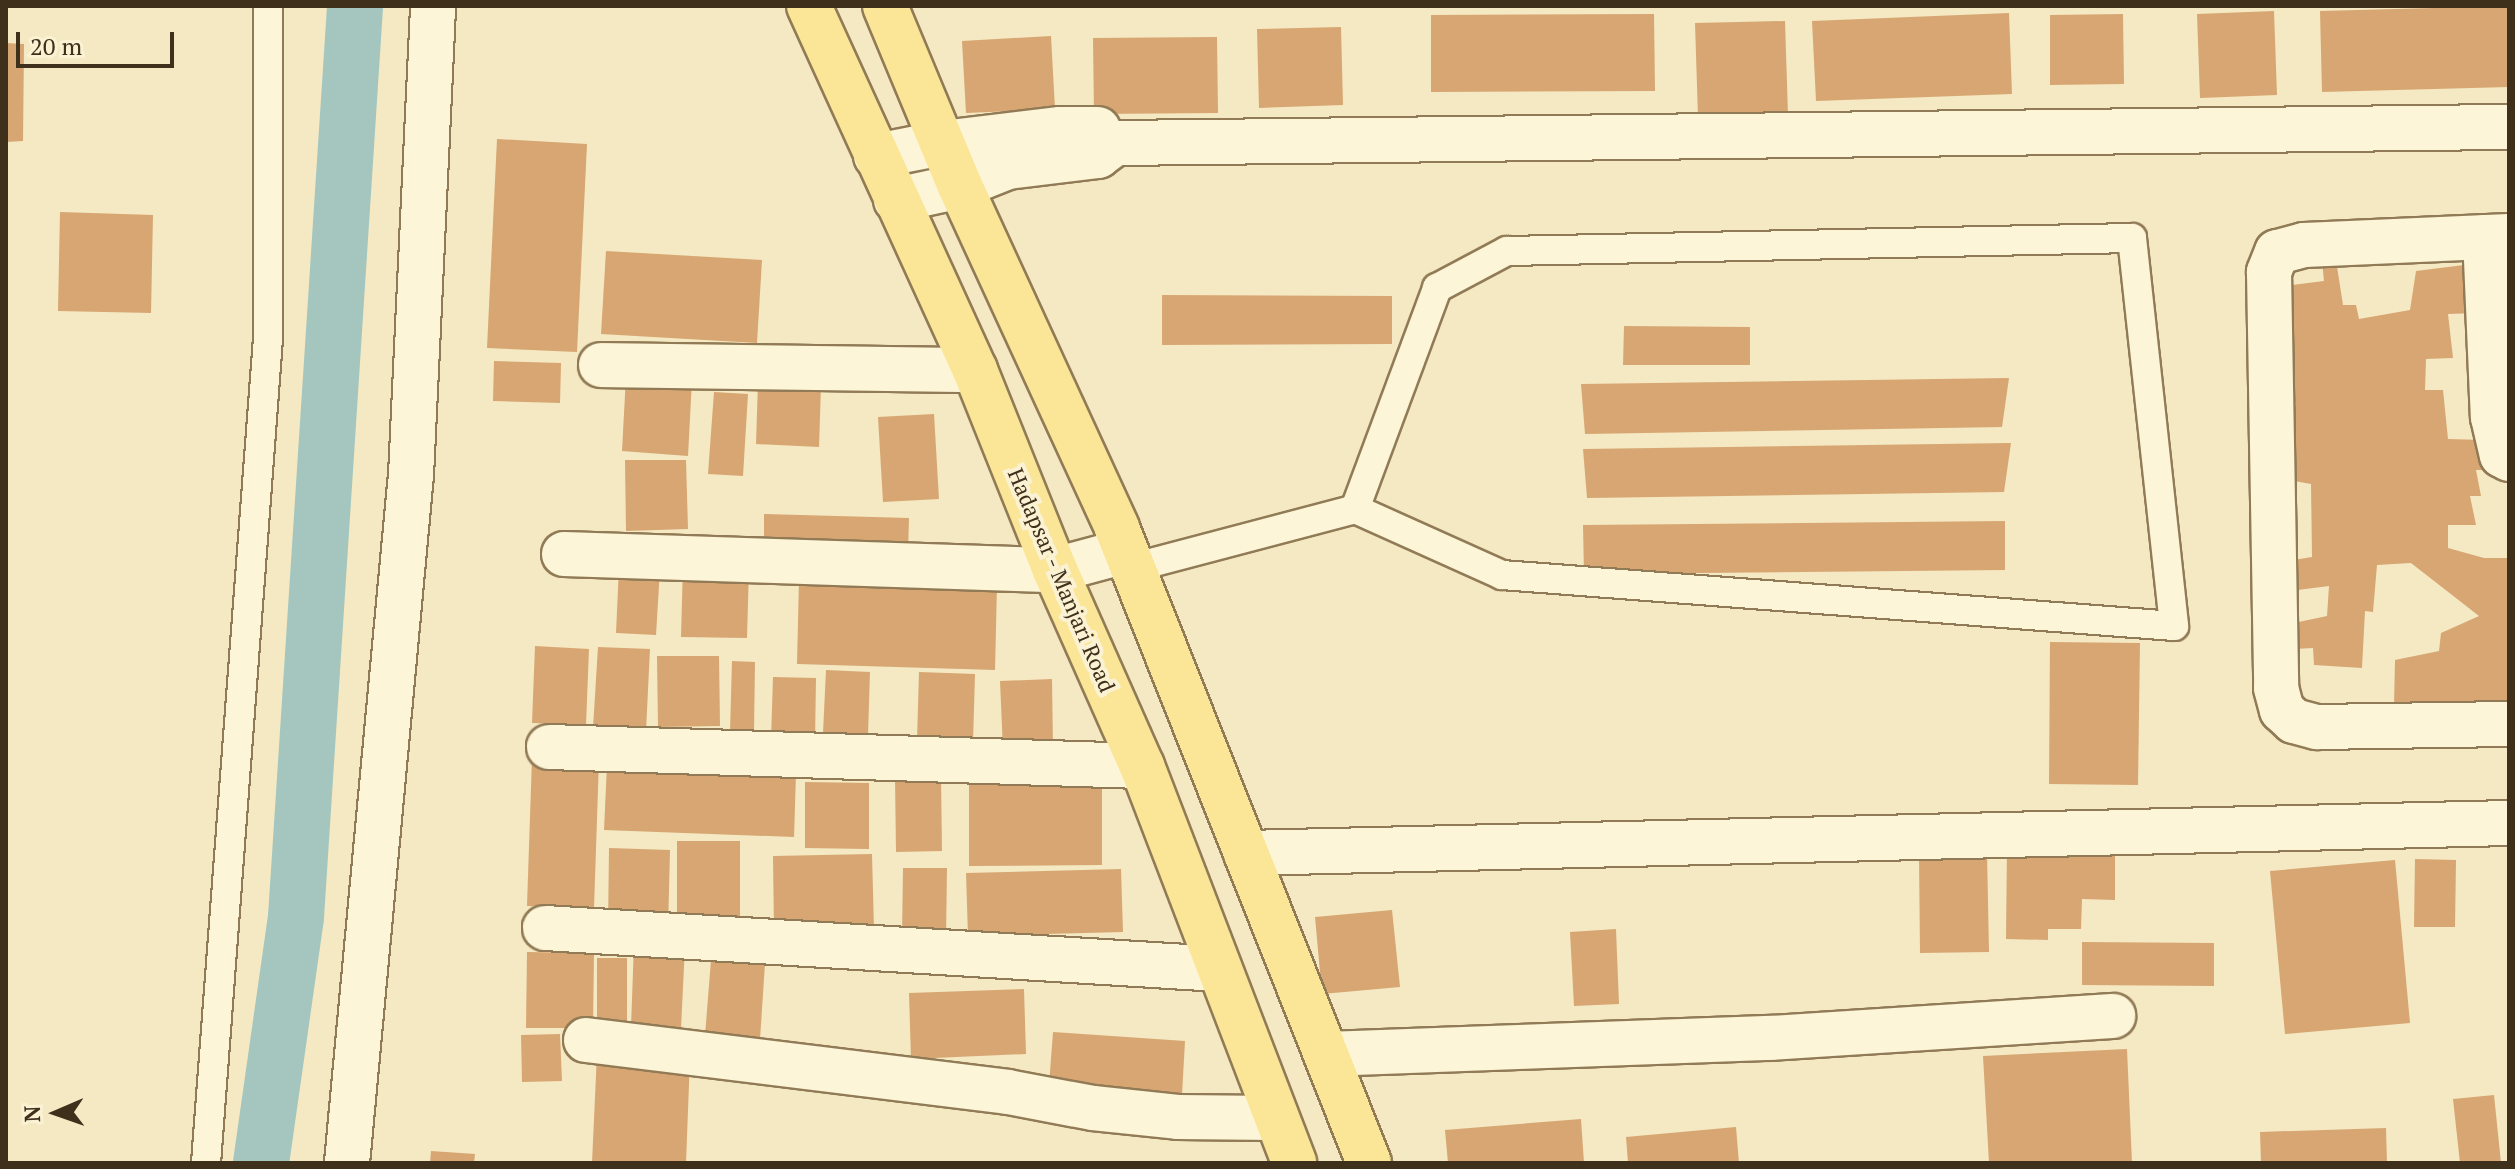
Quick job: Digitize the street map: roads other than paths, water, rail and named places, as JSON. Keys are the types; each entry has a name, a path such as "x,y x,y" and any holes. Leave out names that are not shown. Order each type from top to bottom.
{"main road":[{"name":"Hadapsar - Manjari Road","path":"809,6 975,370 1055,570 1142,766 1274,1118 1294,1163"},
{"path":"885,6 960,186 1129,560 1369,1163"}],"street":[{"path":"347,1163 411,475 433,6"},
{"path":"896,200 960,186 1008,167 1098,156 1115,143 2509,127"},
{"path":"876,156 942,143 1060,129 1101,129 1115,143"},
{"path":"2509,459 2502,455 2493,417 2497,236 2304,245 2277,252 2269,272 2276,688 2282,710 2294,721 2317,727 2509,724"},
{"path":"601,365 975,370"},
{"path":"564,554 1055,570 1129,560"},
{"path":"549,747 1142,766"},
{"path":"1246,853 2509,823"},
{"path":"545,928 1219,969"},
{"path":"1328,1054 1771,1038 2113,1016"},
{"path":"586,1040 1008,1092 1093,1108 1178,1117 1274,1118"}],"lane":[{"path":"206,1163 268,338 268,6"},
{"path":"1129,560 1355,509 1502,575 2174,626 2132,238 1507,251 1437,288 1355,509"}],"waterway":[{"path":"261,1163 296,917 355,6"}]}
